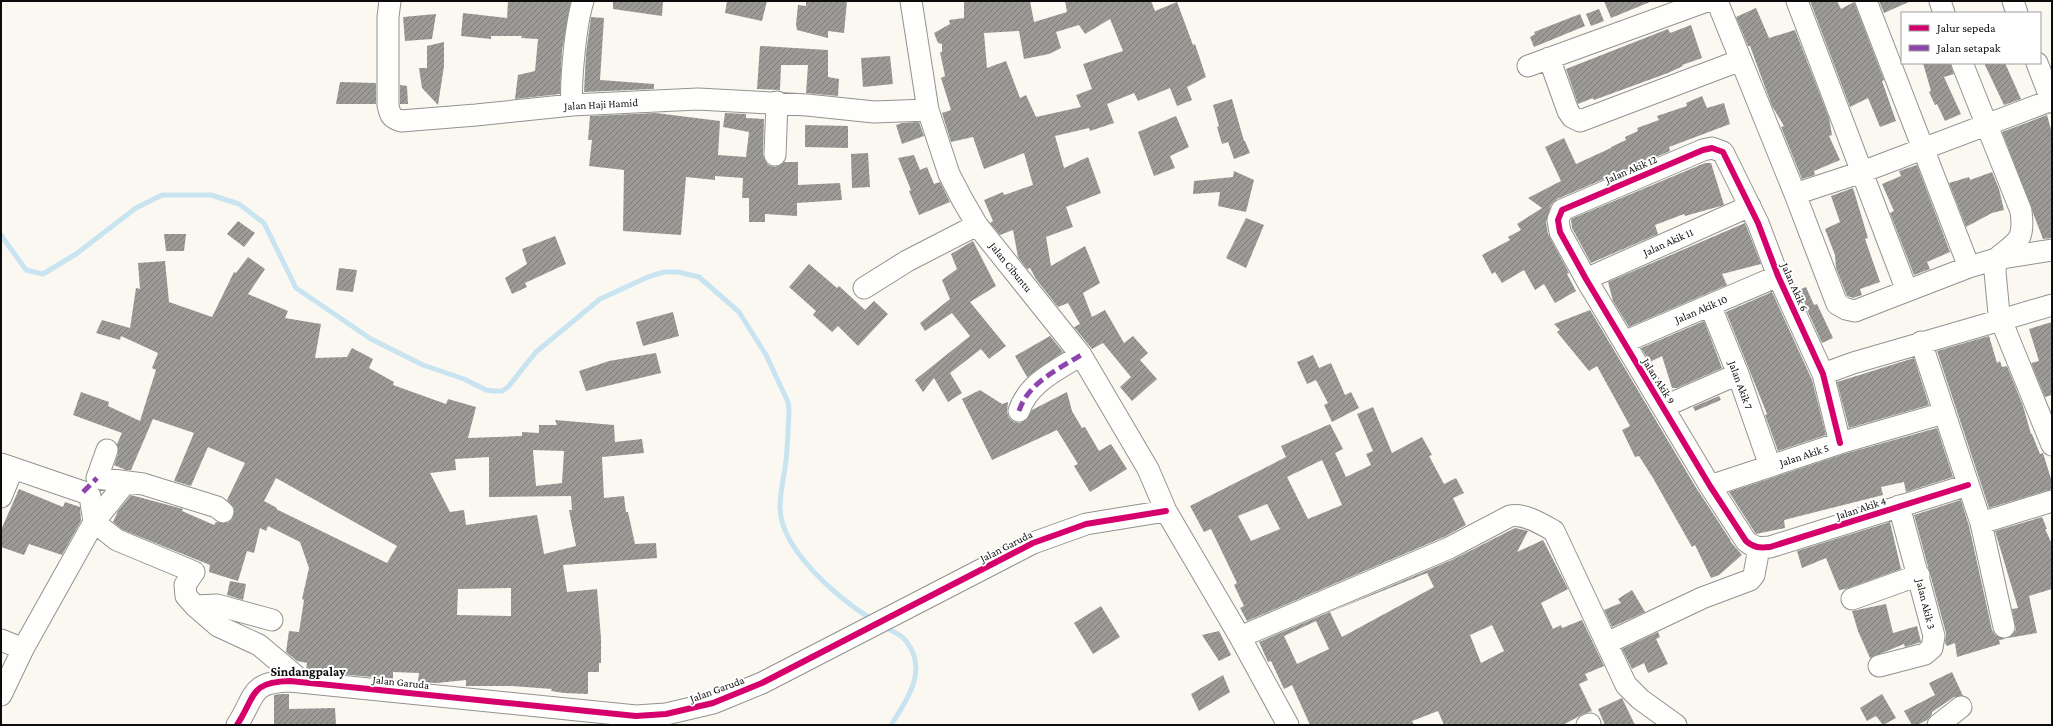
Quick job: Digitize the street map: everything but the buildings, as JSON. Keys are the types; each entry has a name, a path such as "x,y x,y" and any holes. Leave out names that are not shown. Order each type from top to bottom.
{"street":[{"name":"Jalan Haji Hamid","path":"390,1 388,17 388,105 390,115 394,119 401,121 476,116 572,105 698,99 777,102 874,112 928,110"},
{"path":"572,105 571,89 578,24 583,1"},
{"name":"Jalan Cibuntu","path":"912,1 928,110 949,174 976,225 1081,355 1148,469 1166,511"},
{"path":"1528,66 1707,1"},
{"path":"1717,1 1795,194 1837,304 1846,309 1855,311 1970,267 1995,265 2052,250"},
{"path":"1797,1 1907,291"},
{"path":"1866,1 1922,149 1970,267"},
{"path":"1940,1 1944,12"},
{"path":"2013,1 2017,12"},
{"path":"1549,58 1568,111 1572,117 1580,121 1741,60"},
{"path":"1962,64 2020,211 2023,230 2019,239 1995,265 2000,317 2052,444"},
{"path":"1795,194 1862,172 2052,100 2037,64"},
{"path":"775,155 777,102"},
{"name":"Jalan Akik 6","path":"1715,149 1721,151 1727,156 1750,206 1778,276 1823,374 1840,443"},
{"name":"Jalan Akik 12","path":"1559,214 1564,208 1703,150 1715,149"},
{"name":"Jalan Akik 11","path":"1586,279 1750,206"},
{"name":"Jalan Akik 9","path":"1559,214 1558,224 1560,232 1586,279 1710,486 1746,541 1758,548"},
{"path":"864,288 907,261 976,225"},
{"name":"Jalan Akik 10","path":"1624,342 1778,276"},
{"path":"1823,374 2000,317 2052,304"},
{"name":"Jalan Akik 7","path":"1710,305 1738,374 1770,466"},
{"path":"1921,342 1981,523 2004,627"},
{"path":"1019,411 1023,400 1032,388 1045,377 1081,355"},
{"path":"1663,407 1738,374"},
{"name":"Jalan Akik 5","path":"1710,486 1840,443 1944,413"},
{"path":"107,450 97,478 143,484 169,491 217,507 223,512"},
{"path":"1,497 7,466 83,492 90,496 94,522 117,540 194,572 185,585 186,596 195,606 218,626 259,645 302,682"},
{"path":"1,695 14,655 94,522 126,482"},
{"name":"Jalan Akik 4","path":"1758,548 1770,547 1968,485"},
{"path":"1981,523 2052,501"},
{"name":"Jalan Akik 3","path":"1879,666 1925,654 1934,644 1934,636 1919,575 1899,506"},
{"path":"1166,511 1240,637 1288,725"},
{"name":"Jalan Garuda","path":"245,720 254,693 261,686 276,681 302,682 589,718 666,714 713,703 775,676 1033,543 1086,524 1166,511"},
{"path":"1240,637 1449,548 1513,515 1535,521 1554,531 1626,685 1640,699 1676,725"},
{"path":"1606,643 1702,598 1750,580 1754,575 1758,548"},
{"path":"1852,599 1919,575"},
{"path":"195,606 217,605 272,620"},
{"path":"1,640 14,655"},
{"path":"1938,725 1961,708"}],"waterway":[{"path":"1,235 26,270 43,274 76,254 136,208 162,195 211,195 239,204 264,223 296,288 371,339 423,365 464,379 486,390 494,391 502,391 508,387 536,352 600,299 648,277 664,272 678,272 699,277 739,312 766,355 788,402 789,410 786,461 780,507 783,523 790,540 800,556 814,572 844,600 873,620"},
{"path":"883,626 899,634 904,639 913,652 916,663 916,674 909,695 891,725"}],"marked path":[{"path":"1019,411 1023,401 1036,385 1044,378 1081,355"},
{"path":"83,492 97,478"}],"cycle path":[{"path":"1840,443 1823,374 1778,276 1758,223 1723,152 1712,148 1703,150 1562,210 1558,220 1560,232 1586,279 1710,486 1746,541 1757,547 1770,547 1968,485"},
{"path":"237,725 255,692 267,684 290,681 636,716 666,714 713,703 762,683 1033,543 1086,524 1166,511"}],"district":[{"name":"Sindangpalay","path":"308,671"}]}
